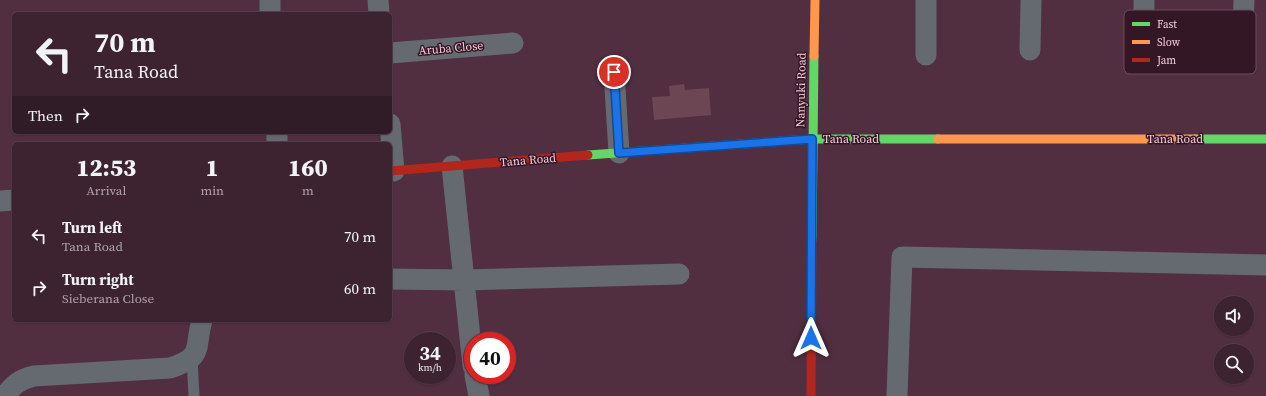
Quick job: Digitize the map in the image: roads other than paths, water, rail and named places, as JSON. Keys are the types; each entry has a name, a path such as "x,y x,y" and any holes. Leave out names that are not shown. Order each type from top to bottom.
{"street":[{"path":"270,0 270,12"},
{"path":"378,0 379,12"},
{"name":"Nanyuki Road","path":"811,396 812,139 815,0"},
{"path":"926,0 926,55"},
{"path":"1030,50 1032,0"},
{"path":"1244,0 1244,10"},
{"name":"Aruba Close","path":"392,53 513,43"},
{"path":"614,72 619,153"},
{"name":"Tana Road","path":"392,171 812,139 1266,139"},
{"path":"452,166 469,332"},
{"path":"0,201 12,200"},
{"path":"897,396 902,257 1266,265"},
{"path":"392,279 464,280 679,274"},
{"path":"5,396 14,385 22,380 34,376 170,368 183,364 192,358 196,352 199,343 202,322"},
{"path":"477,384 479,396"}],"lane":[{"path":"192,358 194,396"}]}
